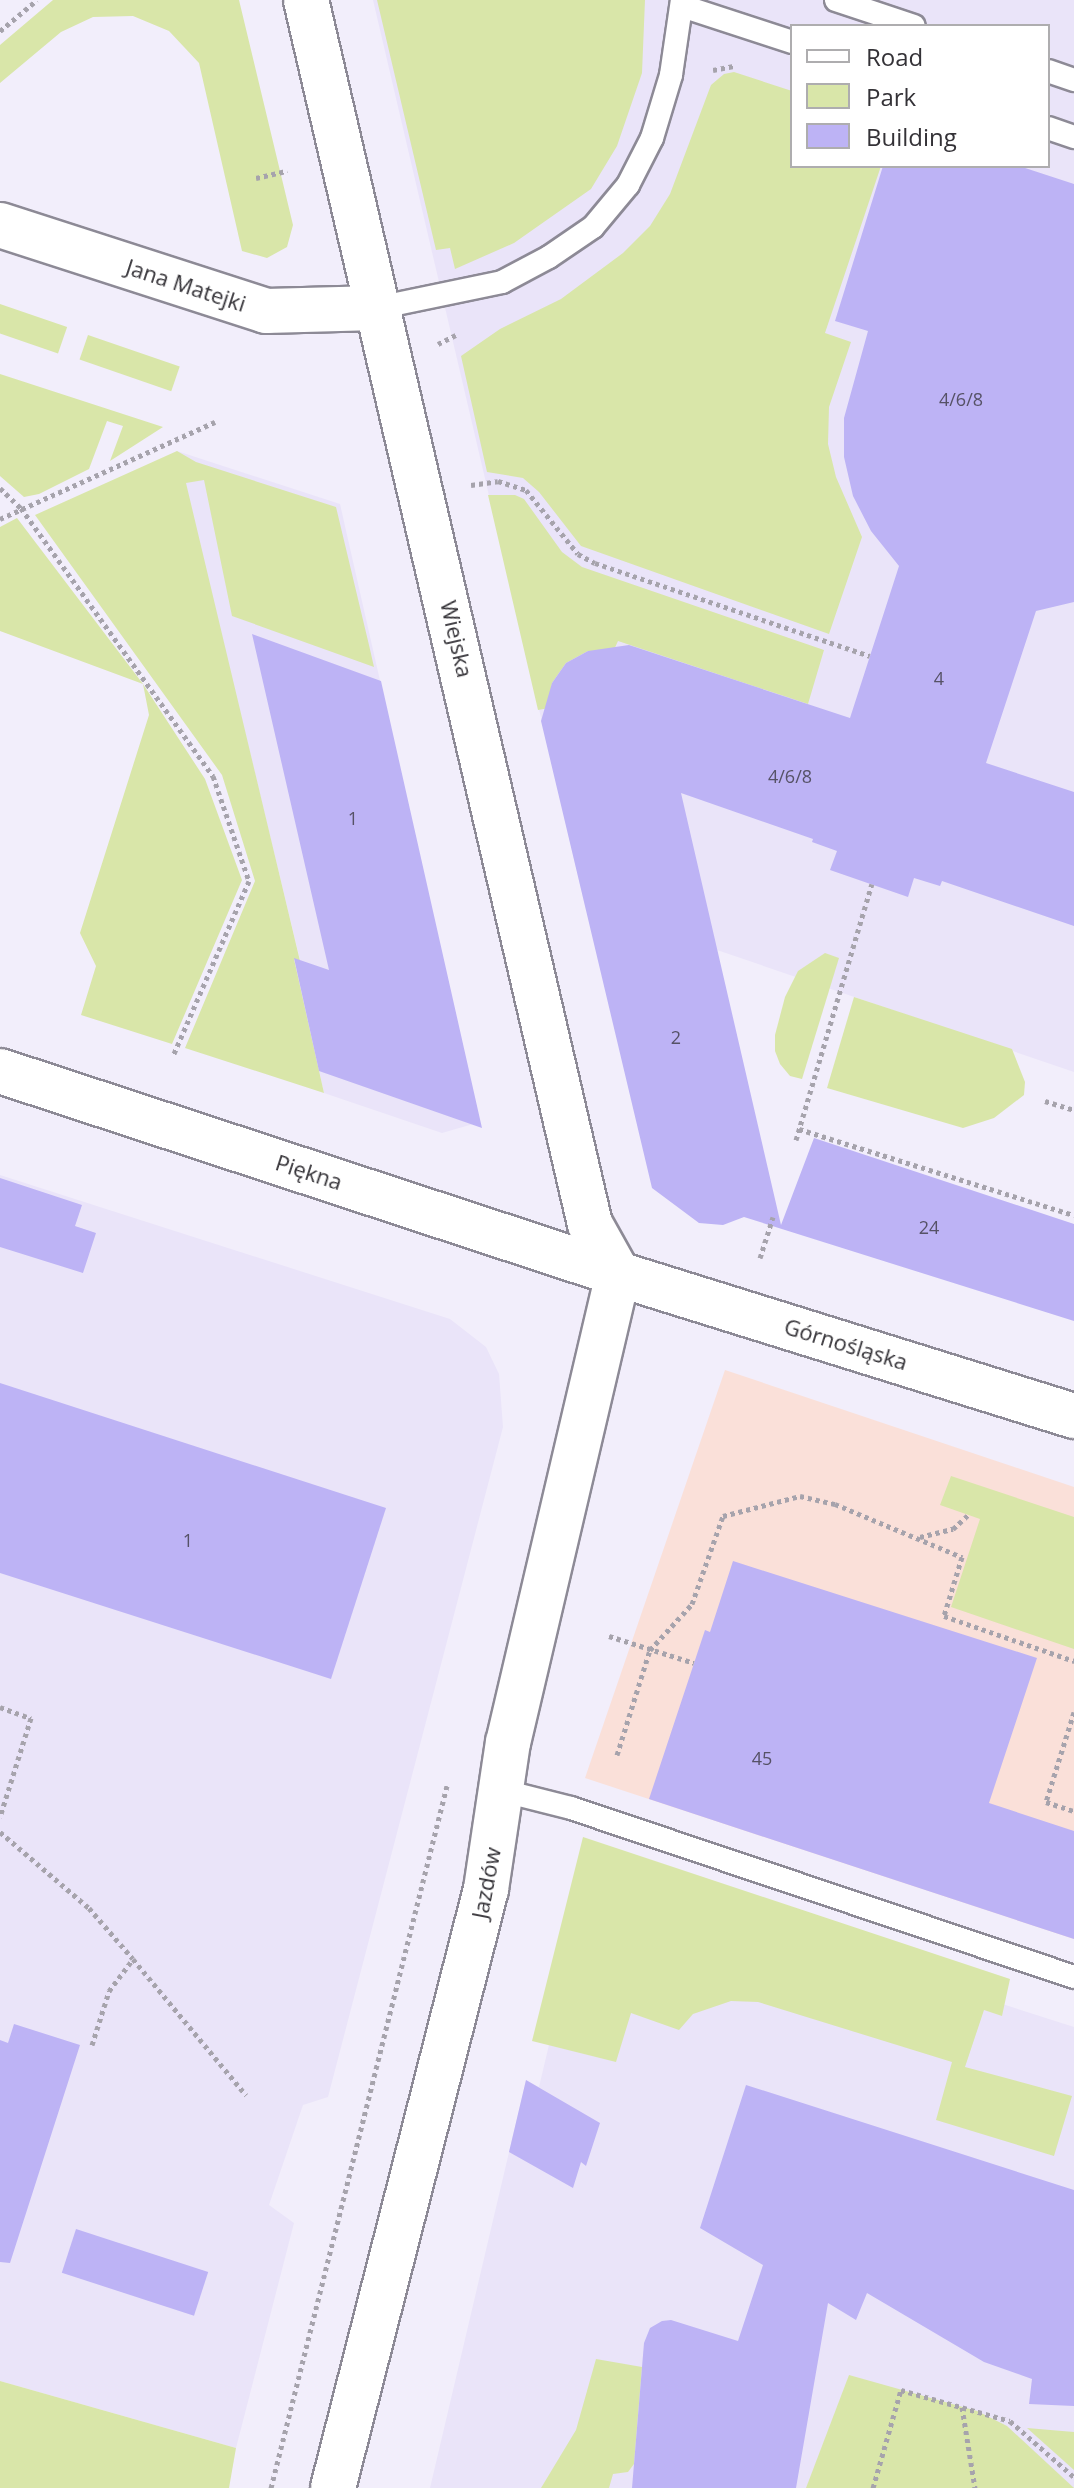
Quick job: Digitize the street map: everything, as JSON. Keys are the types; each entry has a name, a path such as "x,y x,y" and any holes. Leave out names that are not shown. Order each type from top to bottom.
{"street":[{"name":"Wiejska","path":"306,0 590,1224 618,1274"},
{"name":"Jana Matejki","path":"0,225 266,311 377,308"},
{"name":"Piękna","path":"0,1071 618,1274"},
{"name":"Górnośląska","path":"618,1274 1074,1416"},
{"name":"Jazdów","path":"333,2488 486,1889 508,1742 618,1274"}],"lane":[{"path":"836,0 908,24"},
{"path":"377,308 502,282 549,257 593,227 628,185 652,138 671,75 682,3 790,41"},
{"path":"1050,72 1074,80"},
{"path":"1050,129 1074,137"},
{"path":"500,1790 571,1808 1074,1977"}],"path":[{"path":"0,31 37,0"},
{"path":"256,178 287,171"},
{"path":"0,519 215,422"},
{"path":"471,485 498,481 526,490 578,554 595,563 870,656"},
{"path":"0,488 21,508 213,776 249,881 173,1056"},
{"path":"796,1140 872,884"},
{"path":"1045,1101 1074,1110"},
{"path":"799,1129 1074,1215"},
{"path":"760,1258 773,1217"},
{"path":"617,1755 650,1650 692,1604 723,1516 800,1496 811,1497 919,1537 962,1557 944,1616 1074,1661"},
{"path":"919,1537 953,1529 969,1514"},
{"path":"609,1636 694,1663"},
{"path":"0,1707 31,1718 0,1817"},
{"path":"1074,1712 1046,1802 1074,1811"},
{"path":"271,2488 448,1783"},
{"path":"0,1832 89,1908 246,2095"},
{"path":"92,2045 109,1991 133,1959"},
{"path":"873,2488 901,2390 1010,2421 1074,2477"},
{"path":"962,2407 975,2488"}],"shaded area":[{"path":"373,0 1074,0 1074,1072 717,950 586,910"},
{"path":"177,451 340,504 480,1122 442,1133 324,1093 294,958 300,960"},
{"path":"0,1175 450,1319 486,1347 499,1374 503,1427 328,2097 303,2105 269,2205 294,2223 236,2448 0,2381"},
{"path":"725,1370 1074,1487 1074,1939 585,1778"},
{"path":"590,1872 1074,2027 1074,2488 430,2488 526,2080 539,2087"}],"green space":[{"path":"53,0 239,0 293,225 287,247 267,258 242,251 199,63 169,31 133,16 93,17 61,32 0,83 0,45"},
{"path":"377,0 645,0 642,73 617,146 591,189 514,243 455,269 450,248 436,250"},
{"path":"734,72 790,90 790,168 880,168 825,333 851,342 829,407 828,444 836,477 862,537 829,634 581,546 539,492 523,478 487,472 461,356 500,329 561,299 623,253 650,226 670,194 711,85 724,74"},
{"path":"0,304 67,327 58,354 0,334"},
{"path":"88,335 180,367 171,391 80,360"},
{"path":"0,374 163,427 110,461 123,426 107,421 89,469 39,494 24,497 0,476"},
{"path":"177,451 196,462 336,507 369,645 374,667 232,616 204,480 186,483 300,961 294,959 324,1093 185,1048 255,881 222,775 35,515"},
{"path":"488,495 515,495 524,499 562,552 582,567 824,650 808,704 618,641 613,652 588,651 566,663 552,683 549,708 538,710"},
{"path":"17,518 143,684 0,631 0,527"},
{"path":"143,684 205,779 242,880 172,1044 81,1015 96,966 80,933 149,715"},
{"path":"825,953 839,958 802,1079 790,1076 780,1064 775,1051 775,1035 785,997 798,971"},
{"path":"854,997 1012,1049 1025,1082 1024,1095 994,1118 963,1128 827,1088"},
{"path":"951,1476 1074,1517 1074,1649 951,1607 980,1519 940,1505"},
{"path":"583,1837 1010,1979 1002,2016 984,2010 965,2067 1072,2096 1054,2156 936,2120 952,2062 758,2002 731,2001 693,2014 679,2030 631,2013 616,2062 532,2041"},
{"path":"596,2359 642,2367 634,2464 628,2472 613,2474 609,2488 541,2488 576,2430"},
{"path":"849,2375 977,2411 1007,2426 1074,2488 806,2488"},
{"path":"0,2381 236,2448 229,2488 0,2488"},
{"path":"1027,2428 1074,2432 1074,2470"}],"building":[{"path":"882,168 1025,168 1074,184 1074,602 1036,611 986,763 1074,792 1074,926 942,881 940,886 914,878 908,897 830,870 837,851 812,842 813,839 681,793 781,1225 814,1138 1074,1224 1074,1321 744,1217 723,1225 699,1223 652,1188 541,721 552,683 566,663 588,651 629,645 850,718 899,566 871,531 853,496 844,457 844,418 868,331 835,321"},
{"path":"252,634 381,681 482,1128 319,1071 294,958 329,970"},
{"path":"0,1178 82,1205 75,1226 96,1233 83,1273 0,1247"},
{"path":"0,1383 386,1508 331,1679 0,1573"},
{"path":"733,1561 1037,1658 989,1803 1074,1831 1074,1939 649,1799 705,1630 710,1632"},
{"path":"14,2024 80,2045 10,2263 0,2262 0,2040 8,2043"},
{"path":"526,2080 600,2123 586,2166 581,2162 573,2188 509,2152"},
{"path":"746,2085 1074,2190 1074,2406 1029,2404 1032,2379 984,2362 867,2293 856,2320 828,2303 796,2488 632,2488 644,2343 650,2328 671,2320 738,2341 763,2265 700,2228"},
{"path":"76,2229 208,2272 194,2316 62,2273"}]}
